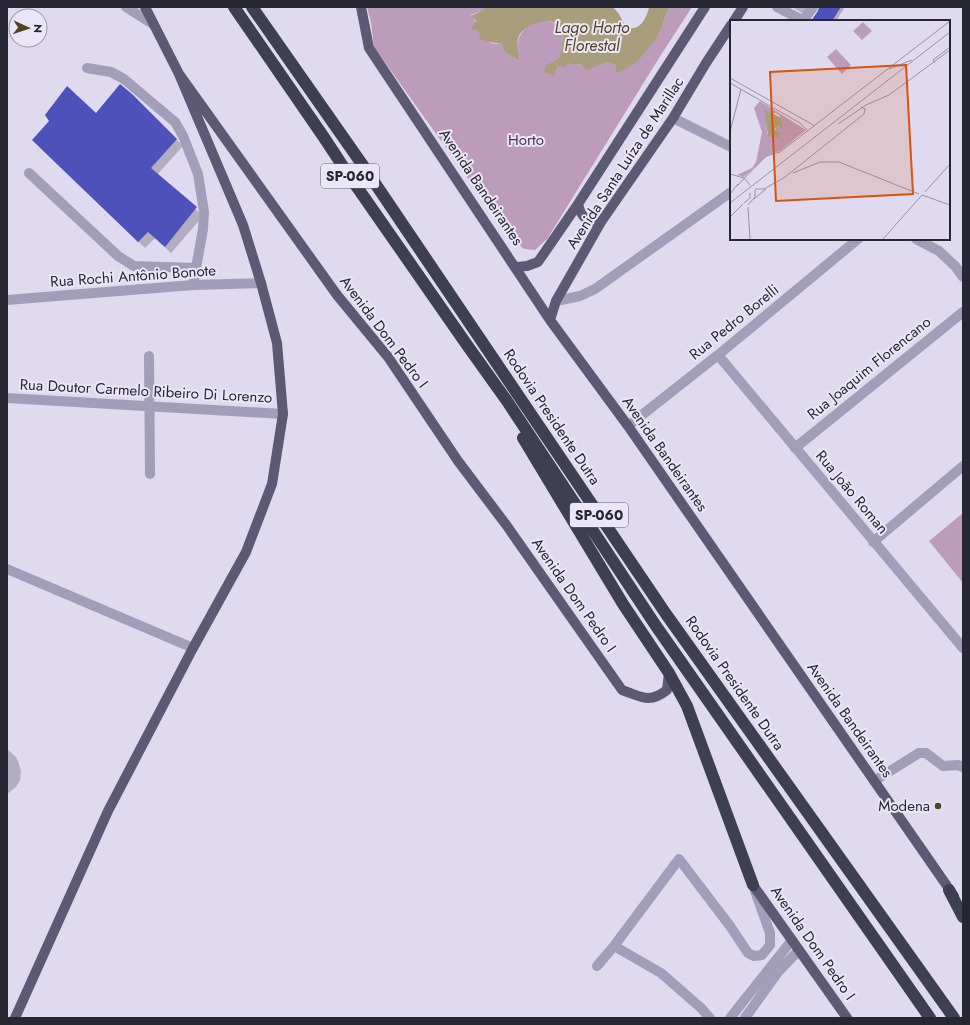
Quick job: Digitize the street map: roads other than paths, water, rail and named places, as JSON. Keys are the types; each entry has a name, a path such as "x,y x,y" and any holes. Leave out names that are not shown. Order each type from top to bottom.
{"highway":[{"name":"Rodovia Presidente Dutra","path":"234,7 466,345 507,400 656,626 930,1018"},
{"name":"Rodovia Presidente Dutra","path":"252,7 364,167 666,614 954,1018"},
{"path":"466,345 622,604 669,672 687,706 753,885"},
{"path":"949,890 963,917"}],"main road":[{"name":"Avenida Dom Pedro I","path":"145,7 179,74 337,295 388,357 458,461 507,526 622,690 647,699 657,698 667,690 669,672"},
{"name":"Avenida Bandeirantes","path":"361,7 369,48 517,267 550,320 628,426 963,909"},
{"name":"Avenida Santa Luíza de Marillac","path":"517,267 527,266 538,262 578,204 705,7"},
{"path":"735,20 743,7"},
{"name":"Avenida Santa Luíza de Marillac","path":"550,320 556,301 601,222 673,118 730,27"},
{"path":"14,1018 108,811 193,648 246,552 272,484 283,414 277,343 261,283 243,225 179,74"},
{"path":"578,204 580,213 585,220 594,223 601,222"},
{"name":"Avenida Dom Pedro I","path":"753,885 847,1018"}],"street":[{"path":"126,7 153,24"},
{"path":"777,7 800,19 805,18 812,7"},
{"path":"87,68 111,72 124,80 175,122 183,136 198,174 204,212 203,229 193,285"},
{"path":"673,118 730,146"},
{"path":"29,172 118,256 134,266 195,268"},
{"path":"556,301 580,296 594,289 730,193"},
{"name":"Rua Pedro Borelli","path":"628,426 718,355 857,240"},
{"path":"918,240 939,251 963,277"},
{"name":"Rua Rochi Antônio Bonote","path":"7,300 193,285 261,283"},
{"name":"Rua Joaquim Florencano","path":"795,448 963,312"},
{"name":"Rua João Roman","path":"718,355 963,648"},
{"path":"149,356 150,474"},
{"name":"Rua Doutor Carmelo Ribeiro Di Lorenzo","path":"7,398 283,414"},
{"path":"873,542 963,466"},
{"path":"7,569 193,648"},
{"path":"874,781 920,753 926,753 943,766 958,765 963,767"},
{"path":"597,966 614,946 679,859 697,881 748,953 754,956 762,955 770,945 770,933 753,885"},
{"path":"730,1018 792,940"},
{"path":"614,946 661,973 701,1008 710,1018"},
{"path":"745,1018 778,972 799,950"}],"water":[{"name":"Lago Horto Florestal","path":"485,7 612,7 616,10 628,27 633,28 640,25 646,17 649,7 669,7 659,35 637,62 616,73 616,66 608,62 586,70 582,64 575,65 568,63 566,67 558,66 555,76 544,72 546,65 556,60 561,53 562,30 559,25 554,22 540,22 527,27 522,31 518,42 520,61 505,53 501,44 480,39 479,31 471,29 476,21 471,16 483,10"}],"place":[{"name":"Modena","path":"938,806"}],"park label":[{"name":"Horto","path":"526,140"}]}
